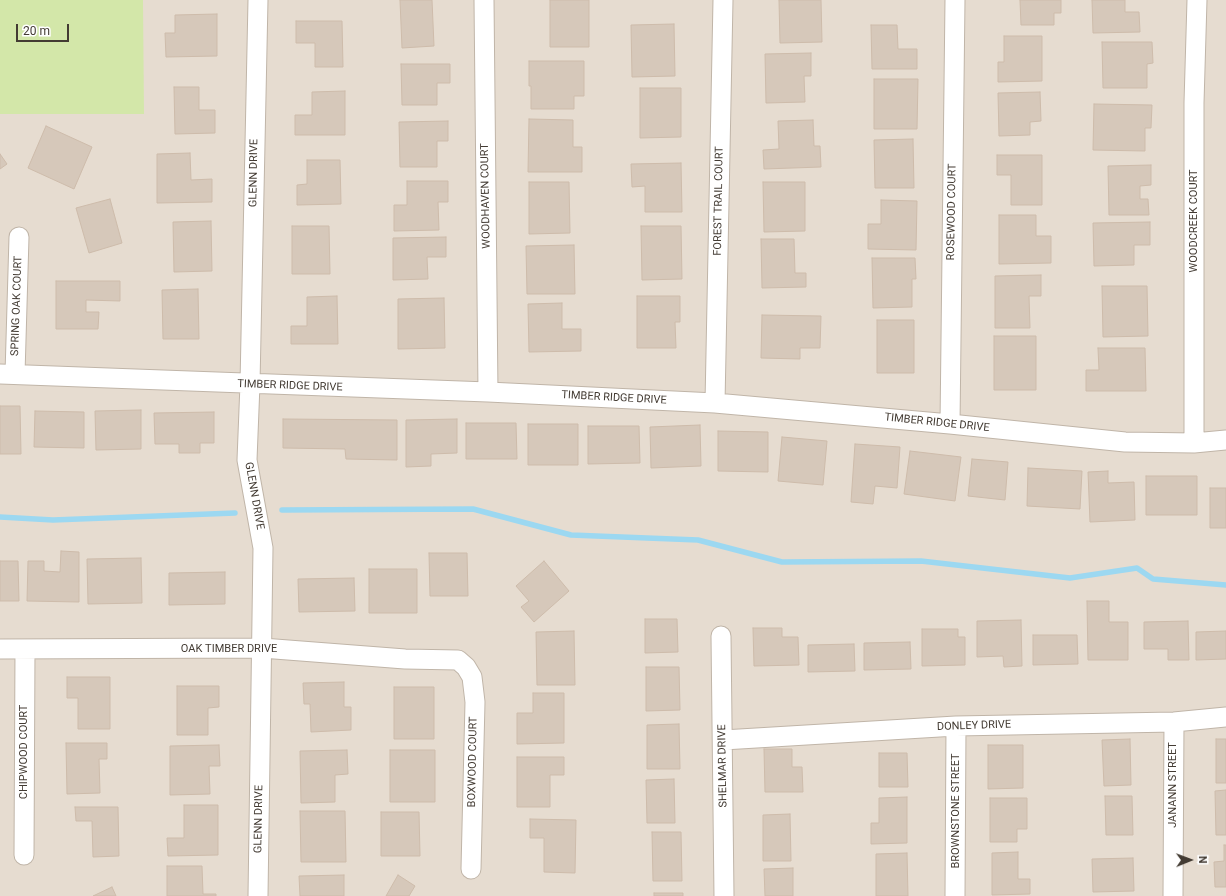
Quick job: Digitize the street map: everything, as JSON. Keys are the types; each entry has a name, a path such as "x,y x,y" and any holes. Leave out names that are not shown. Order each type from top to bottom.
{"street":[{"name":"GLENN DRIVE","path":"258,0 247,460 263,548 258,896"},
{"name":"WOODHAVEN COURT","path":"484,0 488,392"},
{"name":"FOREST TRAIL COURT","path":"715,403 723,0"},
{"name":"ROSEWOOD COURT","path":"950,424 955,0"},
{"name":"WOODCREEK COURT","path":"1194,443 1194,103 1198,0"},
{"name":"SPRING OAK COURT","path":"8,374 19,238"},
{"name":"TIMBER RIDGE DRIVE","path":"8,374 488,392 715,403 950,424 1125,442 1194,443 1226,440"},
{"name":"SHELMAR DRIVE","path":"721,636 724,896"},
{"name":"OAK TIMBER DRIVE","path":"0,649 262,648 405,659 458,660"},
{"name":"CHIPWOOD COURT","path":"24,855 25,650"},
{"name":"BOXWOOD COURT","path":"458,660 466,667 472,677 475,702 471,869"},
{"name":"DONLEY DRIVE","path":"723,740 956,726 1174,722 1226,717"},
{"name":"JANANN STREET","path":"1173,896 1174,722"},
{"name":"BROWNSTONE STREET","path":"955,896 956,726"}],"shaded area":[{"path":"143,0 1226,0 1226,896 0,896 0,114 143,114"}],"green space":[{"path":"0,0 143,0 144,114 0,114"}],"building":[{"path":"400,0 432,0 434,46 402,48"},
{"path":"550,0 589,0 589,47 550,47"},
{"path":"779,0 821,0 822,42 780,43"},
{"path":"1020,0 1061,0 1061,13 1054,13 1054,25 1021,25"},
{"path":"1092,0 1125,0 1125,12 1139,12 1140,32 1093,33"},
{"path":"217,14 217,56 166,57 165,33 175,33 175,15"},
{"path":"296,21 342,21 343,67 315,67 315,43 296,43"},
{"path":"674,24 675,76 632,77 631,25"},
{"path":"871,25 897,25 898,49 917,49 917,69 872,69"},
{"path":"1004,36 1042,36 1042,81 998,82 998,62 1004,62"},
{"path":"1102,42 1152,42 1153,63 1147,64 1147,88 1103,88"},
{"path":"811,53 811,76 804,76 805,102 766,103 765,54"},
{"path":"529,61 584,61 584,96 574,96 574,109 531,109"},
{"path":"401,64 450,64 450,83 437,83 437,105 402,105"},
{"path":"874,79 918,79 917,129 874,129"},
{"path":"174,87 199,87 199,110 215,110 215,133 175,134"},
{"path":"640,88 681,88 681,137 640,138"},
{"path":"345,91 345,135 295,135 295,115 312,115 312,92"},
{"path":"1040,92 1041,121 1030,122 1030,135 999,136 998,93"},
{"path":"1094,104 1152,105 1151,128 1145,128 1145,151 1093,150"},
{"path":"529,119 573,120 573,147 582,147 582,172 528,172"},
{"path":"813,120 814,146 820,146 821,167 764,169 763,150 779,149 778,121"},
{"path":"448,121 448,141 437,141 437,167 400,167 399,122"},
{"path":"46,126 92,147 74,189 28,168"},
{"path":"913,139 914,188 875,188 874,140"},
{"path":"190,153 191,180 212,179 212,202 157,203 157,154"},
{"path":"0,154 7,164 0,169"},
{"path":"997,155 1042,155 1042,205 1011,205 1011,175 997,175"},
{"path":"307,160 340,160 341,204 297,205 297,185 307,184"},
{"path":"681,163 682,212 645,212 645,186 632,187 631,164"},
{"path":"1151,165 1151,185 1140,186 1140,199 1148,199 1149,215 1109,215 1108,166"},
{"path":"407,181 448,181 448,202 438,202 439,230 394,231 394,205 407,205"},
{"path":"529,182 569,182 570,233 529,234"},
{"path":"763,182 805,182 805,231 764,232"},
{"path":"110,199 122,243 89,253 76,208"},
{"path":"881,200 917,201 916,250 868,249 868,224 881,224"},
{"path":"999,215 1036,215 1036,236 1051,236 1051,263 999,264"},
{"path":"211,221 212,271 174,272 173,222"},
{"path":"1150,222 1150,245 1134,245 1134,265 1094,266 1093,223"},
{"path":"292,226 329,226 330,274 292,274"},
{"path":"641,226 681,226 682,279 642,280"},
{"path":"446,237 446,257 427,257 428,279 393,280 393,238"},
{"path":"761,239 794,239 795,273 806,273 806,287 762,288"},
{"path":"574,245 575,294 527,294 526,246"},
{"path":"872,258 915,258 916,279 912,279 912,307 873,308"},
{"path":"1041,275 1041,296 1029,296 1030,328 995,328 995,276"},
{"path":"56,281 120,281 120,301 86,300 86,312 99,312 98,329 56,329"},
{"path":"1102,286 1147,286 1148,336 1103,337"},
{"path":"198,289 199,339 163,339 162,290"},
{"path":"337,296 338,344 291,344 291,326 307,326 307,297"},
{"path":"637,296 680,296 680,322 675,322 676,348 637,348"},
{"path":"444,298 445,348 398,349 398,299"},
{"path":"562,303 562,329 581,329 581,351 529,352 528,304"},
{"path":"762,315 821,316 820,348 800,348 800,359 761,358"},
{"path":"877,320 914,320 914,373 877,373"},
{"path":"994,336 1036,336 1036,390 994,390"},
{"path":"1098,348 1145,348 1146,391 1086,391 1086,370 1099,370"},
{"path":"0,406 20,406 21,454 0,454"},
{"path":"141,410 141,449 96,450 95,411"},
{"path":"35,411 84,412 84,448 34,447"},
{"path":"214,412 214,443 200,443 200,453 179,453 179,444 155,444 154,413"},
{"path":"283,419 397,420 397,460 346,459 345,449 283,448"},
{"path":"457,419 457,453 431,454 431,466 406,467 406,420"},
{"path":"466,423 516,423 517,459 466,459"},
{"path":"528,424 578,424 578,465 528,465"},
{"path":"700,425 701,466 651,468 650,427"},
{"path":"588,426 639,426 640,463 588,464"},
{"path":"718,431 768,432 768,472 718,471"},
{"path":"782,437 827,441 823,485 778,481"},
{"path":"855,444 900,447 897,488 875,486 873,504 851,502"},
{"path":"910,451 961,457 955,501 904,494"},
{"path":"972,459 1008,462 1005,500 968,496"},
{"path":"1028,468 1082,471 1080,509 1027,506"},
{"path":"1108,471 1108,483 1134,482 1135,520 1090,522 1088,472"},
{"path":"1146,476 1197,476 1197,515 1146,515"},
{"path":"1210,488 1226,488 1226,528 1210,528"},
{"path":"61,551 79,552 79,602 27,601 28,561 44,561 44,571 60,572"},
{"path":"429,553 467,553 468,596 430,596"},
{"path":"141,558 142,603 88,604 87,559"},
{"path":"0,561 18,561 19,601 0,601"},
{"path":"544,561 569,591 534,622 521,607 529,601 516,586"},
{"path":"369,569 417,569 417,613 369,613"},
{"path":"225,572 225,604 169,605 169,573"},
{"path":"354,578 355,611 299,612 298,579"},
{"path":"1087,601 1109,601 1109,622 1128,622 1128,660 1088,660"},
{"path":"645,619 677,619 678,652 645,653"},
{"path":"1021,620 1022,666 1004,667 1003,656 977,657 977,621"},
{"path":"1188,621 1189,660 1168,660 1168,649 1144,649 1144,622"},
{"path":"753,628 782,628 782,637 798,637 799,665 754,666"},
{"path":"922,629 958,629 958,637 965,637 965,665 922,666"},
{"path":"574,631 575,685 537,685 536,632"},
{"path":"1226,631 1226,659 1196,660 1196,632"},
{"path":"1033,635 1077,635 1078,664 1033,665"},
{"path":"910,642 911,669 864,670 864,643"},
{"path":"854,644 855,671 808,672 808,645"},
{"path":"646,667 679,667 680,710 646,711"},
{"path":"67,677 110,677 110,729 78,729 78,698 67,698"},
{"path":"344,682 344,707 351,707 351,730 311,732 310,704 304,704 303,683"},
{"path":"177,686 219,686 219,707 208,708 208,735 177,735"},
{"path":"394,687 434,687 434,739 394,739"},
{"path":"533,693 564,693 564,743 517,744 517,713 533,713"},
{"path":"679,724 680,769 647,769 647,725"},
{"path":"1130,739 1131,785 1104,786 1102,740"},
{"path":"1216,739 1226,739 1226,783 1216,783"},
{"path":"66,743 107,743 107,759 99,759 100,793 67,794"},
{"path":"219,745 220,766 209,766 210,794 170,795 170,746"},
{"path":"988,745 1023,745 1023,788 988,789"},
{"path":"764,749 792,749 792,767 802,767 803,792 765,792"},
{"path":"347,750 348,774 335,775 335,802 301,803 300,751"},
{"path":"390,750 435,750 435,802 390,802"},
{"path":"879,753 907,753 908,787 879,787"},
{"path":"517,757 564,757 564,775 550,775 550,807 517,807"},
{"path":"674,779 675,823 647,823 646,780"},
{"path":"1226,790 1226,835 1216,835 1215,791"},
{"path":"1105,796 1132,796 1133,835 1106,835"},
{"path":"907,797 907,843 871,844 871,823 879,823 879,798"},
{"path":"990,798 1027,798 1027,829 1017,829 1017,842 990,842"},
{"path":"184,805 218,805 218,855 168,856 167,838 184,838"},
{"path":"75,807 118,807 119,856 93,857 92,821 76,821"},
{"path":"300,811 345,811 346,862 301,862"},
{"path":"381,812 419,812 420,856 381,856"},
{"path":"790,814 791,861 763,861 763,815"},
{"path":"530,819 576,820 575,873 544,872 544,838 530,838"},
{"path":"652,832 681,832 682,881 653,881"},
{"path":"1224,845 1226,845 1226,887 1215,887 1214,862 1224,861"},
{"path":"1018,852 1018,879 1030,879 1030,894 992,895 992,853"},
{"path":"907,853 908,896 876,896 876,854"},
{"path":"1133,858 1134,891 1093,892 1092,859"},
{"path":"167,866 202,866 203,894 216,894 216,896 167,896"},
{"path":"793,868 793,896 765,896 764,869"},
{"path":"344,875 344,896 300,896 299,876"},
{"path":"398,875 415,886 409,896 386,896"},
{"path":"112,887 116,896 93,896"},
{"path":"654,893 683,893 683,896 654,896"}],"waterway":[{"path":"282,510 473,509 571,535 698,540 782,562 921,561 1070,578 1137,568 1153,579 1226,585"},
{"path":"0,517 53,520 235,513"}]}
